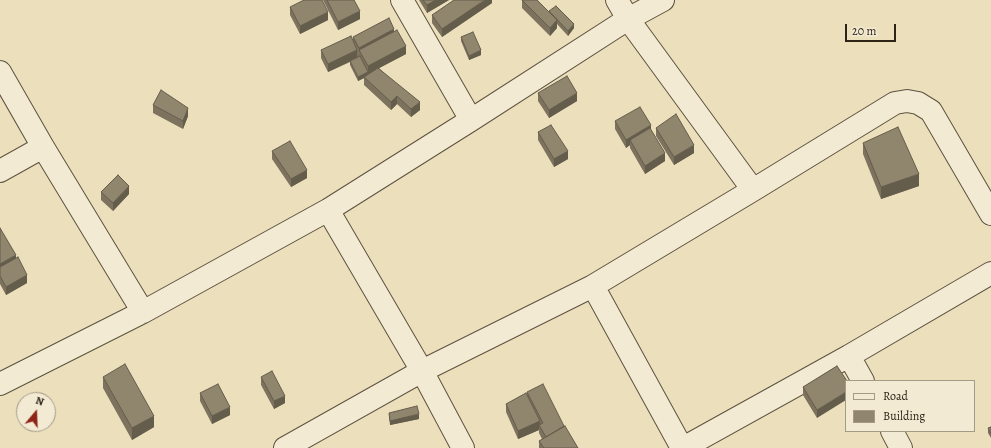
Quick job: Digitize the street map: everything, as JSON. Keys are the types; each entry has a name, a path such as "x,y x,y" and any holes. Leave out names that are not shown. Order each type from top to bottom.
{"street":[{"path":"402,0 471,120"},
{"path":"617,0 628,19 753,190"},
{"path":"0,384 143,312 328,210 628,19 663,0"},
{"path":"0,72 43,147 143,312"},
{"path":"285,448 422,371 593,286 895,103 907,101 918,103 930,111 991,214"},
{"path":"0,171 43,147"},
{"path":"328,210 422,371 463,448"},
{"path":"593,286 683,448 848,356 991,273"},
{"path":"848,356 862,380"},
{"path":"893,432 901,448"}],"building":[{"path":"304,0 322,0 328,12 300,26 290,7"},
{"path":"327,0 354,0 360,11 338,22"},
{"path":"423,0 436,0 427,5"},
{"path":"454,0 485,0 442,29 432,15"},
{"path":"522,0 537,0 557,20 550,28"},
{"path":"556,6 574,24 568,31 549,11"},
{"path":"389,18 394,29 359,48 353,37"},
{"path":"397,30 406,46 368,66 359,50"},
{"path":"473,32 481,50 469,56 461,37"},
{"path":"351,36 357,50 328,64 321,50"},
{"path":"360,56 368,72 358,77 350,61"},
{"path":"378,68 420,102 411,109 397,96 391,102 364,77"},
{"path":"567,76 577,93 549,110 538,93"},
{"path":"161,90 188,108 183,121 153,105"},
{"path":"640,107 651,125 626,140 615,121"},
{"path":"676,114 694,145 674,157 656,128"},
{"path":"551,125 568,151 554,159 538,132"},
{"path":"898,127 919,174 881,187 863,143"},
{"path":"650,128 665,153 645,166 630,140"},
{"path":"290,141 307,170 291,179 272,151"},
{"path":"118,175 129,186 113,203 101,192"},
{"path":"0,228 16,255 0,264"},
{"path":"18,257 27,275 6,287 0,276 0,267"},
{"path":"125,364 154,416 132,428 103,377"},
{"path":"837,366 846,380 845,380 845,393 817,410 803,387"},
{"path":"272,371 285,396 274,401 261,377"},
{"path":"218,384 230,407 212,416 200,393"},
{"path":"543,384 564,426 546,437 539,425 543,423 527,392"},
{"path":"526,393 540,421 518,431 506,404"},
{"path":"417,406 419,414 390,421 389,413"},
{"path":"565,426 578,448 544,448 539,441"},
{"path":"991,427 991,434 988,428"}]}
